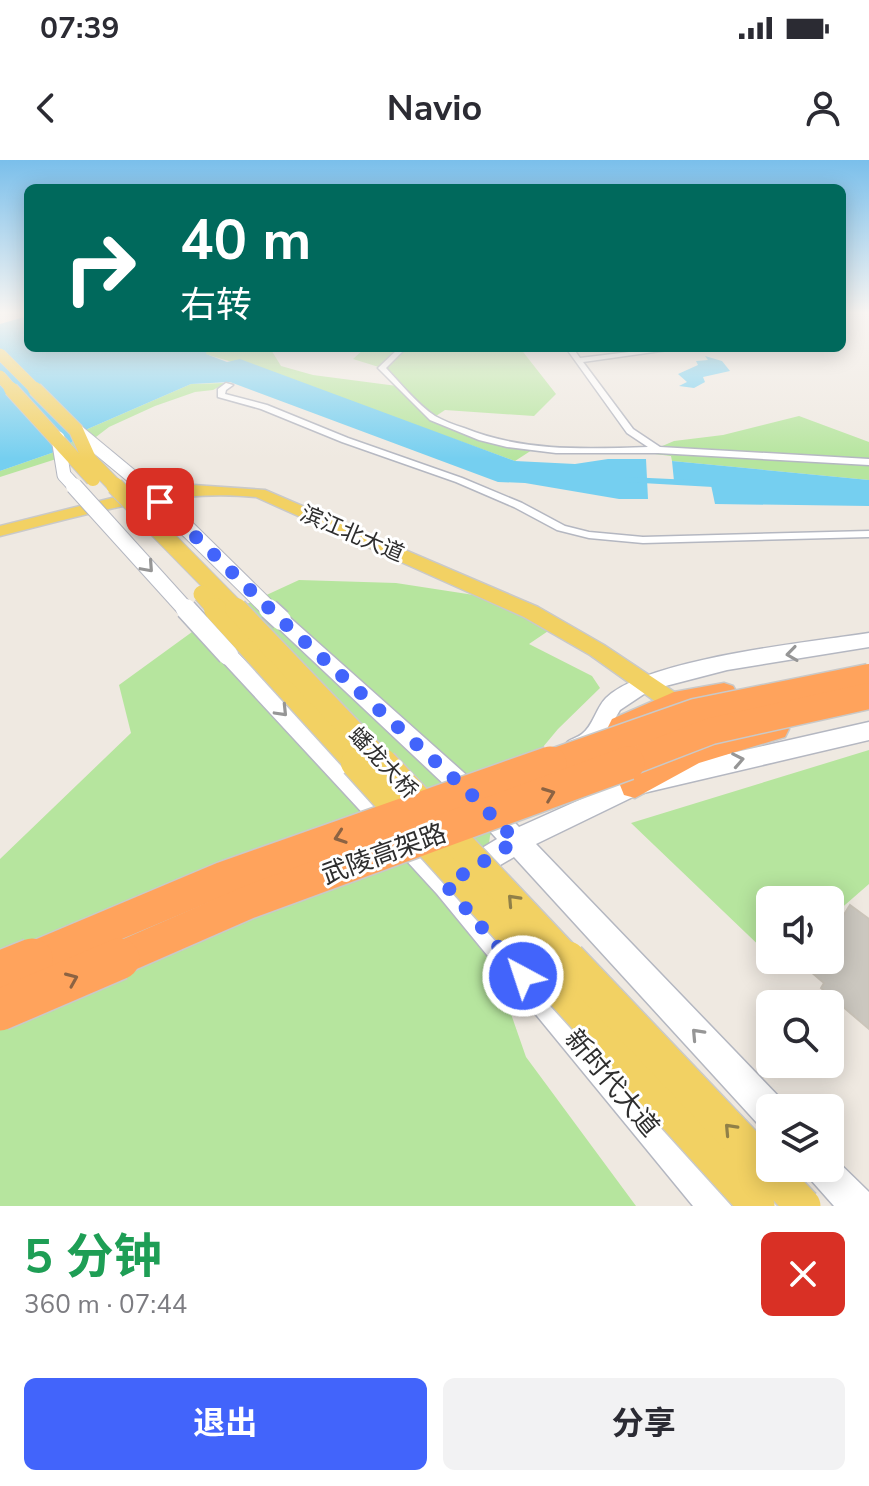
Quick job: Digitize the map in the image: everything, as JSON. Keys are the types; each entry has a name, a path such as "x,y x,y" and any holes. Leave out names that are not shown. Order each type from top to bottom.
{"highway":[{"path":"591,740 664,708 869,665"},
{"name":"武陵高架路","path":"0,972 224,878 695,712 869,677"},
{"name":"武陵高架路","path":"0,1010 249,902 541,797 711,731 869,696"},
{"path":"635,785 709,746 869,703"}],"main road":[{"name":"蟠龙大桥","path":"7,362 89,459 258,631 803,1206"},
{"name":"蟠龙大桥","path":"0,376 67,434 76,464 110,495 256,653 757,1206"},
{"name":"滨江北大道","path":"0,531 173,489 218,488 259,493 531,612 597,650 664,708"},
{"name":"滨江北大道","path":"0,542 182,497 215,495 251,500 525,620 638,686"}],"street":[{"path":"388,362 382,368 432,418 508,447 612,453 658,450 869,462"},
{"path":"580,362 630,431 658,450"},
{"path":"229,385 222,389 221,395 264,407 345,440 459,480 518,505 561,528 589,535 643,540 869,534"},
{"path":"67,434 140,482 281,620 473,796 756,1097"},
{"name":"新时代大道","path":"67,434 64,475 228,655 446,885 716,1206"},
{"path":"397,832 591,740 613,704 638,686 727,663 869,640"},
{"path":"446,885 516,841 635,785 869,731"},
{"path":"836,1182 858,1206"}],"green space":[{"path":"232,362 278,362 281,366 313,375 397,386 382,368 362,362 531,362 556,394 534,416 445,410 433,418 469,434 532,450 515,461 277,375"},
{"path":"226,383 213,390 195,392 155,406 109,427 75,453 0,477 0,471 66,448 83,431 191,384"},
{"path":"799,416 869,442 869,480 672,461 671,456 646,453 674,441 723,435"},
{"path":"299,580 396,583 487,597 557,625 529,644 592,676 600,688 558,729 518,777 490,836 479,922 526,1057 636,1206 0,1206 0,859 131,733 119,685 203,624"},
{"path":"869,750 869,884 844,906 844,886 756,886 756,943 631,823"}],"water":[{"path":"0,362 248,362 515,461 575,464 608,459 646,459 648,499 619,499 525,483 498,482 230,382 191,384 83,431 66,448 0,471"},
{"path":"696,362 723,362 730,371 703,377 705,382 694,388 679,386 687,382 678,374 698,365"},
{"path":"672,461 869,480 869,506 715,504 711,485 674,481"}],"building":[{"path":"850,905 869,919 869,1029 844,1008 844,990 823,990 821,988 824,983 814,974 844,974 844,914"}],"waterway":[{"path":"628,480 713,484"}],"route":[{"path":"160,502 281,620 473,796 516,841 446,885 523,976"}]}
